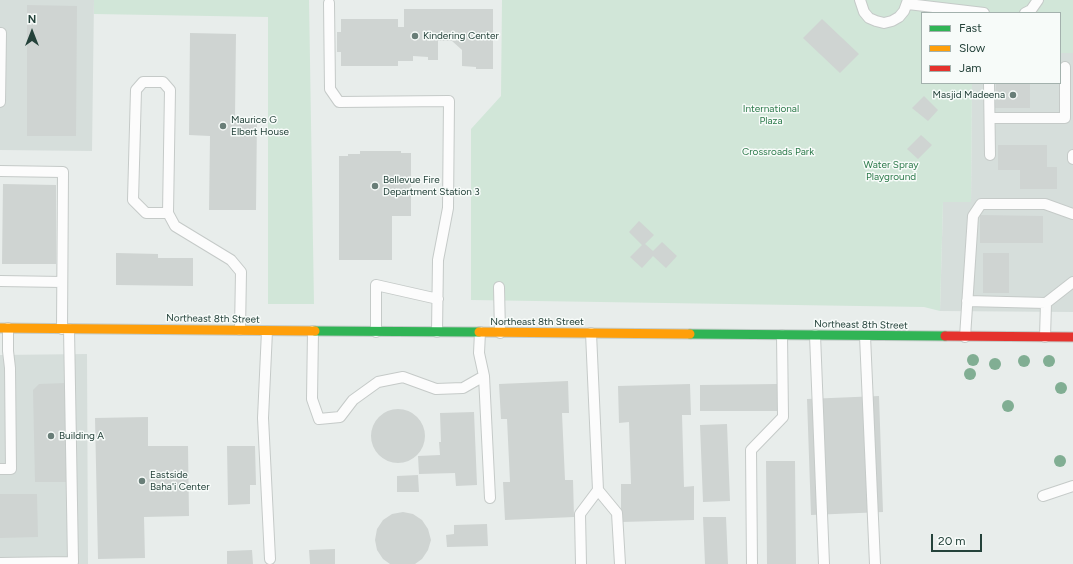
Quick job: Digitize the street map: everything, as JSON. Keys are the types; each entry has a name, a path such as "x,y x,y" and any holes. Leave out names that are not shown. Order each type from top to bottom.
{"main road":[{"name":"Northeast 8th Street","path":"4,328 1073,337"}],"lane":[{"path":"860,0 864,12 869,18 884,22 892,21 899,17 904,11 908,2 977,12"},
{"path":"1027,12 1031,10 1038,0"},
{"path":"329,3 330,89 339,102 449,101 448,208 438,260 438,332"},
{"path":"0,33 0,102"},
{"path":"990,118 1065,118 1069,101 1065,67"},
{"path":"168,213 146,213 133,200 136,90 143,82 163,82 170,90 168,213 175,226 231,260 241,272 240,330"},
{"path":"989,84 990,155"},
{"path":"0,171 63,172 62,282 66,329 73,562 0,564"},
{"path":"966,337 973,216 981,204 1045,204 1073,214"},
{"path":"0,280 62,282"},
{"path":"967,301 1046,303 1073,282"},
{"path":"376,332 376,285 438,299"},
{"path":"499,287 500,333"},
{"path":"1045,337 1046,303"},
{"path":"0,469 11,469 10,368 4,328"},
{"path":"267,331 263,418 270,559"},
{"path":"312,331 312,399 318,419 340,417 353,400 378,382 403,377 436,389 463,388 484,376"},
{"path":"480,332 479,353 484,376 490,498"},
{"path":"591,333 598,490 617,514 620,564"},
{"path":"752,564 751,450 784,417 782,335"},
{"path":"815,335 824,564"},
{"path":"865,336 874,564"},
{"path":"1043,496 1073,486"},
{"path":"581,564 580,514 598,490"}],"shaded area":[{"path":"0,0 94,0 92,151 0,150"},
{"path":"1061,53 1073,53 1073,312 940,311 943,202 971,202 972,84 1061,84"},
{"path":"87,354 88,564 0,564 0,355"}],"green space":[{"path":"94,0 309,0 314,304 268,304 268,17 94,14"},
{"name":"Crossroads Park","path":"502,0 1073,0 1073,53 1061,53 1061,12 921,12 921,84 972,84 971,202 943,202 940,311 924,307 471,300 471,129 501,96"}],"building":[{"path":"27,5 77,6 76,136 27,136"},
{"name":"Kindering Center","path":"404,9 493,9 493,69 476,69 476,67 462,66 462,50 452,41 438,41 438,60 428,60 428,57 413,56 413,61 398,61 398,66 341,66 341,52 337,52 337,32 341,32 341,19 398,19 398,27 404,27"},
{"path":"822,19 859,54 840,73 803,38"},
{"name":"Maurice G Elbert House","path":"190,33 236,34 235,117 257,117 256,210 209,210 210,136 189,135"},
{"name":"Masjid Madeena","path":"996,84 1030,84 1030,108 995,108"},
{"path":"924,96 938,110 928,121 912,108"},
{"path":"921,135 932,145 918,159 907,149"},
{"path":"998,145 1047,145 1047,167 1057,167 1057,189 1020,189 1020,170 998,170"},
{"name":"Bellevue Fire Department Station 3","path":"360,151 401,151 401,153 411,153 411,216 392,216 392,260 339,260 339,156 360,154"},
{"path":"3,184 56,185 56,264 2,264"},
{"path":"980,215 1043,216 1043,243 980,243"},
{"path":"639,221 654,235 645,244 653,251 662,242 677,256 666,268 653,256 642,268 630,257 642,245 629,232"},
{"path":"116,253 158,254 158,258 193,258 193,286 116,285"},
{"path":"983,253 1009,253 1009,293 983,293"},
{"path":"568,381 569,413 562,413 565,480 573,480 574,517 505,520 503,482 510,482 507,419 501,419 499,384"},
{"name":"Building A","path":"66,383 69,482 35,482 33,390 39,384"},
{"path":"690,384 691,415 682,415 684,487 694,486 694,520 621,522 621,484 631,484 629,422 619,423 618,386"},
{"path":"777,384 777,411 700,411 700,385"},
{"path":"879,396 883,512 811,515 807,399"},
{"path":"393,409 403,409 413,413 421,421 425,431 425,441 421,451 413,459 403,463 393,463 383,459 375,451 371,441 371,431 375,421 383,413"},
{"path":"474,412 477,485 456,486 455,473 419,474 418,456 440,455 440,413"},
{"name":"Eastside Baha'i Center","path":"148,417 148,446 188,446 189,516 144,517 145,558 98,559 95,418"},
{"path":"727,424 730,501 703,502 700,425"},
{"path":"227,446 255,446 256,485 250,485 250,504 228,505"},
{"path":"766,461 795,461 796,564 767,564"},
{"path":"418,475 419,492 397,492 397,476"},
{"path":"0,494 37,494 38,537 0,538"},
{"path":"403,512 413,514 422,520 428,529 431,540 428,550 422,559 415,564 390,564 383,559 377,550 375,540 377,529 383,520 392,514"},
{"path":"703,517 726,517 728,564 705,564"},
{"path":"487,524 488,546 447,547 446,535 454,534 454,525"},
{"path":"335,549 335,564 310,564 309,550"},
{"path":"252,550 253,564 227,564 227,551"}],"traffic: fast":[{"path":"315,331 479,332"},
{"path":"690,334 945,336"}],"traffic: slow":[{"path":"0,328 315,331"},
{"path":"479,332 690,334"}],"traffic: jam":[{"path":"945,336 1073,337"}],"place":[{"name":"Kindering Center","path":"415,36"},
{"name":"Masjid Madeena","path":"1013,95"},
{"name":"Maurice G Elbert House","path":"223,126"},
{"name":"Bellevue Fire Department Station 3","path":"375,186"},
{"name":"Building A","path":"51,436"},
{"name":"Eastside Baha'i Center","path":"142,481"}],"park label":[{"name":"International Plaza","path":"771,114"},
{"name":"Water Spray Playground","path":"891,170"}]}
